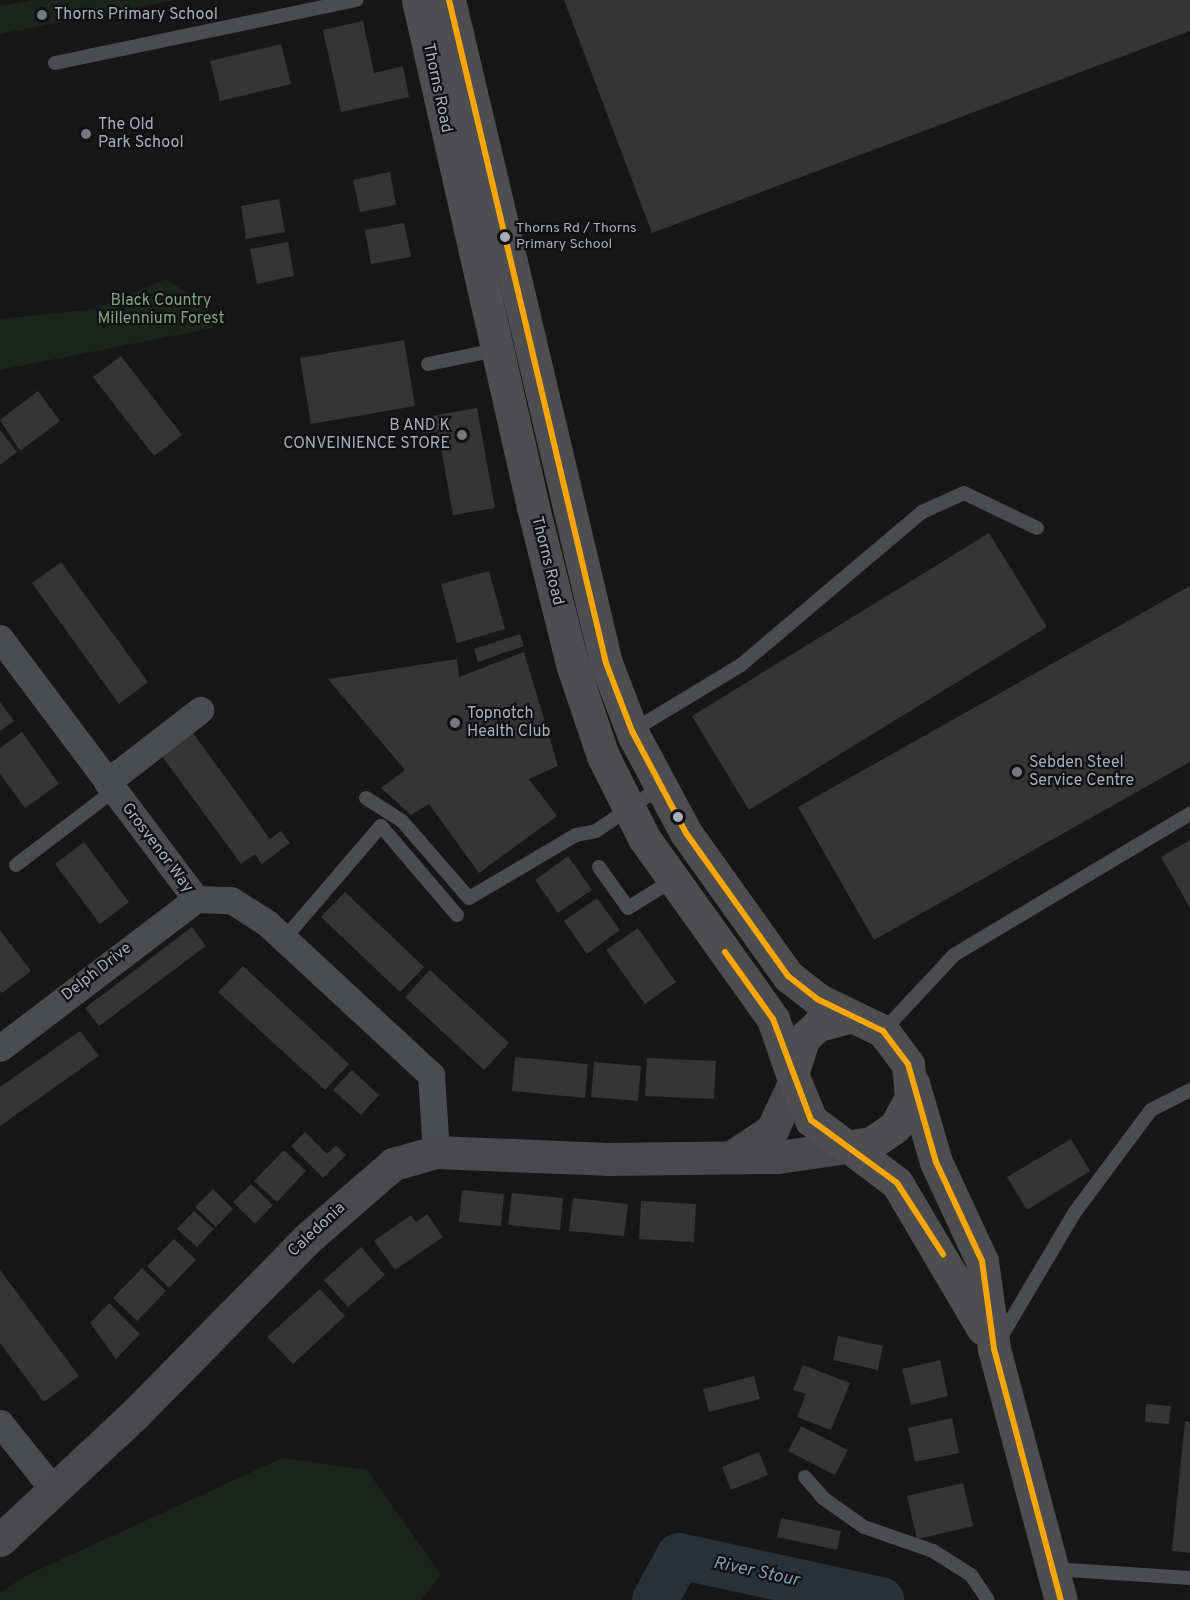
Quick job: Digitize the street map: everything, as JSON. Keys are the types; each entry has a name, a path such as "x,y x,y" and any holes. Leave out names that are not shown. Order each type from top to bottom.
{"highway":[{"name":"Thorns Road","path":"417,0 496,350 573,667 628,811 673,880 773,1019 793,1079"},
{"name":"Thorns Road","path":"449,0 594,616 632,731 659,788 788,976 850,1016"},
{"path":"994,1349 911,1202 875,1162 848,1147 811,1120 793,1079 804,1038 818,1025 850,1016 883,1031 897,1046 912,1081 936,1162 982,1261 994,1349 1061,1600"},
{"path":"848,1147 871,1143 895,1127 911,1098 912,1081"}],"street":[{"name":"Grosvenor Way","path":"0,638 196,899 231,900 284,939 431,1076 436,1152"},
{"path":"110,787 200,710"},
{"name":"Delph Drive","path":"0,1048 196,899"},
{"path":"734,1156 772,1130 793,1079"},
{"name":"Caledonia","path":"0,1540 52,1488 136,1413 364,1186 393,1164 436,1152 607,1159 777,1157 848,1147"},
{"path":"0,1423 52,1488"}],"lane":[{"path":"55,63 356,0"},
{"path":"428,364 496,350"},
{"path":"632,731 741,664 922,512 964,493 1037,528"},
{"path":"16,864 110,787"},
{"path":"366,798 402,821 469,898 628,811 659,788"},
{"path":"883,1031 954,955 1190,814"},
{"path":"284,939 381,826 457,915"},
{"path":"598,867 628,908 673,880"},
{"path":"994,1349 1075,1212 1151,1110 1190,1090"},
{"path":"804,1477 823,1498 864,1527 933,1551 970,1575 988,1600"},
{"path":"1053,1569 1190,1578"}],"green space":[{"name":"Thorns Primary School","path":"31,0 175,0 0,34 0,6"},
{"name":"Black Country Millennium Forest","path":"166,279 207,307 213,328 0,370 0,319 94,309"},
{"path":"282,1458 367,1470 441,1575 421,1600 0,1600 0,1593 25,1576"}],"building":[{"path":"564,0 1190,0 1190,31 652,233"},
{"path":"363,21 374,73 403,66 409,97 341,112 323,30"},
{"path":"281,44 291,84 220,101 210,61"},
{"path":"390,172 396,205 360,212 353,180"},
{"path":"279,199 285,232 246,239 241,206"},
{"path":"404,223 411,257 371,264 365,230"},
{"path":"288,242 294,276 257,284 250,249"},
{"path":"404,340 415,406 311,424 300,358"},
{"path":"121,356 182,435 154,456 93,377"},
{"path":"38,391 60,421 20,451 0,420"},
{"path":"477,408 495,508 453,515 438,431 423,434 420,418"},
{"path":"0,430 17,452 0,465"},
{"path":"989,533 1047,627 749,810 692,716"},
{"path":"61,562 148,682 119,704 32,583"},
{"path":"489,571 505,629 457,643 441,584"},
{"name":"Sebden Steel Service Centre","path":"1190,586 1190,762 874,940 798,807"},
{"path":"520,634 524,646 478,662 474,649"},
{"name":"Topnotch Health Club","path":"524,652 558,766 529,779 557,816 479,873 429,804 411,815 381,788 405,770 328,679 457,659 459,677"},
{"path":"0,702 14,721 0,731"},
{"path":"22,732 59,784 25,808 0,774 0,748"},
{"path":"193,733 270,839 281,831 290,843 262,864 255,854 241,864 162,756"},
{"path":"1190,840 1190,908 1161,857"},
{"path":"84,842 129,902 100,924 55,864"},
{"path":"568,856 592,890 558,913 535,880"},
{"path":"345,892 424,967 400,992 321,917"},
{"path":"597,898 620,930 587,954 564,921"},
{"path":"192,927 206,946 99,1026 85,1008"},
{"path":"638,928 676,982 645,1004 606,950"},
{"path":"0,930 31,971 2,993 0,991"},
{"path":"243,966 349,1064 325,1090 218,992"},
{"path":"430,970 509,1043 484,1070 405,997"},
{"path":"80,1031 99,1056 0,1126 0,1087"},
{"path":"515,1057 588,1064 585,1098 512,1091"},
{"path":"647,1058 716,1061 714,1099 645,1096"},
{"path":"594,1062 641,1066 638,1101 591,1097"},
{"path":"352,1070 379,1095 361,1115 333,1090"},
{"path":"305,1132 327,1154 336,1145 346,1155 323,1178 291,1146"},
{"path":"1071,1139 1090,1171 1027,1210 1007,1177"},
{"path":"284,1150 306,1171 277,1202 254,1181"},
{"path":"251,1184 273,1205 255,1224 233,1202"},
{"path":"213,1189 233,1209 216,1227 195,1207"},
{"path":"462,1190 504,1194 501,1226 459,1222"},
{"path":"512,1193 563,1198 560,1230 508,1225"},
{"path":"573,1198 628,1204 624,1236 569,1231"},
{"path":"641,1201 696,1204 694,1242 639,1239"},
{"path":"194,1211 214,1229 197,1247 177,1229"},
{"path":"427,1214 443,1237 395,1270 374,1241 411,1215 416,1222"},
{"path":"174,1239 196,1260 169,1288 147,1266"},
{"path":"361,1247 385,1275 348,1307 324,1280"},
{"path":"142,1268 166,1291 137,1321 113,1298"},
{"path":"0,1270 79,1376 44,1402 0,1343"},
{"path":"320,1289 345,1316 293,1364 267,1337"},
{"path":"109,1303 140,1334 116,1359 90,1323"},
{"path":"838,1336 883,1346 878,1370 833,1360"},
{"path":"940,1360 948,1396 911,1405 902,1369"},
{"path":"803,1365 850,1383 831,1430 797,1417 806,1394 793,1390"},
{"path":"754,1376 760,1399 709,1412 703,1389"},
{"path":"1146,1404 1171,1406 1169,1424 1145,1422"},
{"path":"952,1418 959,1453 915,1462 908,1428"},
{"path":"1185,1421 1190,1422 1190,1553 1172,1551"},
{"path":"801,1426 848,1450 835,1475 788,1451"},
{"path":"759,1452 768,1475 731,1490 722,1467"},
{"path":"963,1483 973,1526 917,1539 907,1496"},
{"path":"781,1518 841,1531 837,1550 777,1537"}],"waterway":[{"name":"River Stour","path":"655,1600 679,1556 881,1600"}],"transit line":[{"path":"449,0 606,663 632,731 686,833 788,976 817,999 883,1031 908,1064 936,1162 982,1261 994,1349 1061,1600"},
{"path":"725,952 773,1019 811,1120 897,1183 943,1254"}],"place":[{"name":"Thorns Primary School","path":"42,15"},
{"name":"The Old Park School","path":"86,134"},
{"name":"Thorns Rd / Thorns Primary School","path":"505,237"},
{"name":"B AND K CONVEINIENCE STORE","path":"462,435"},
{"name":"Topnotch Health Club","path":"455,723"},
{"name":"Sebden Steel Service Centre","path":"1017,772"}]}
